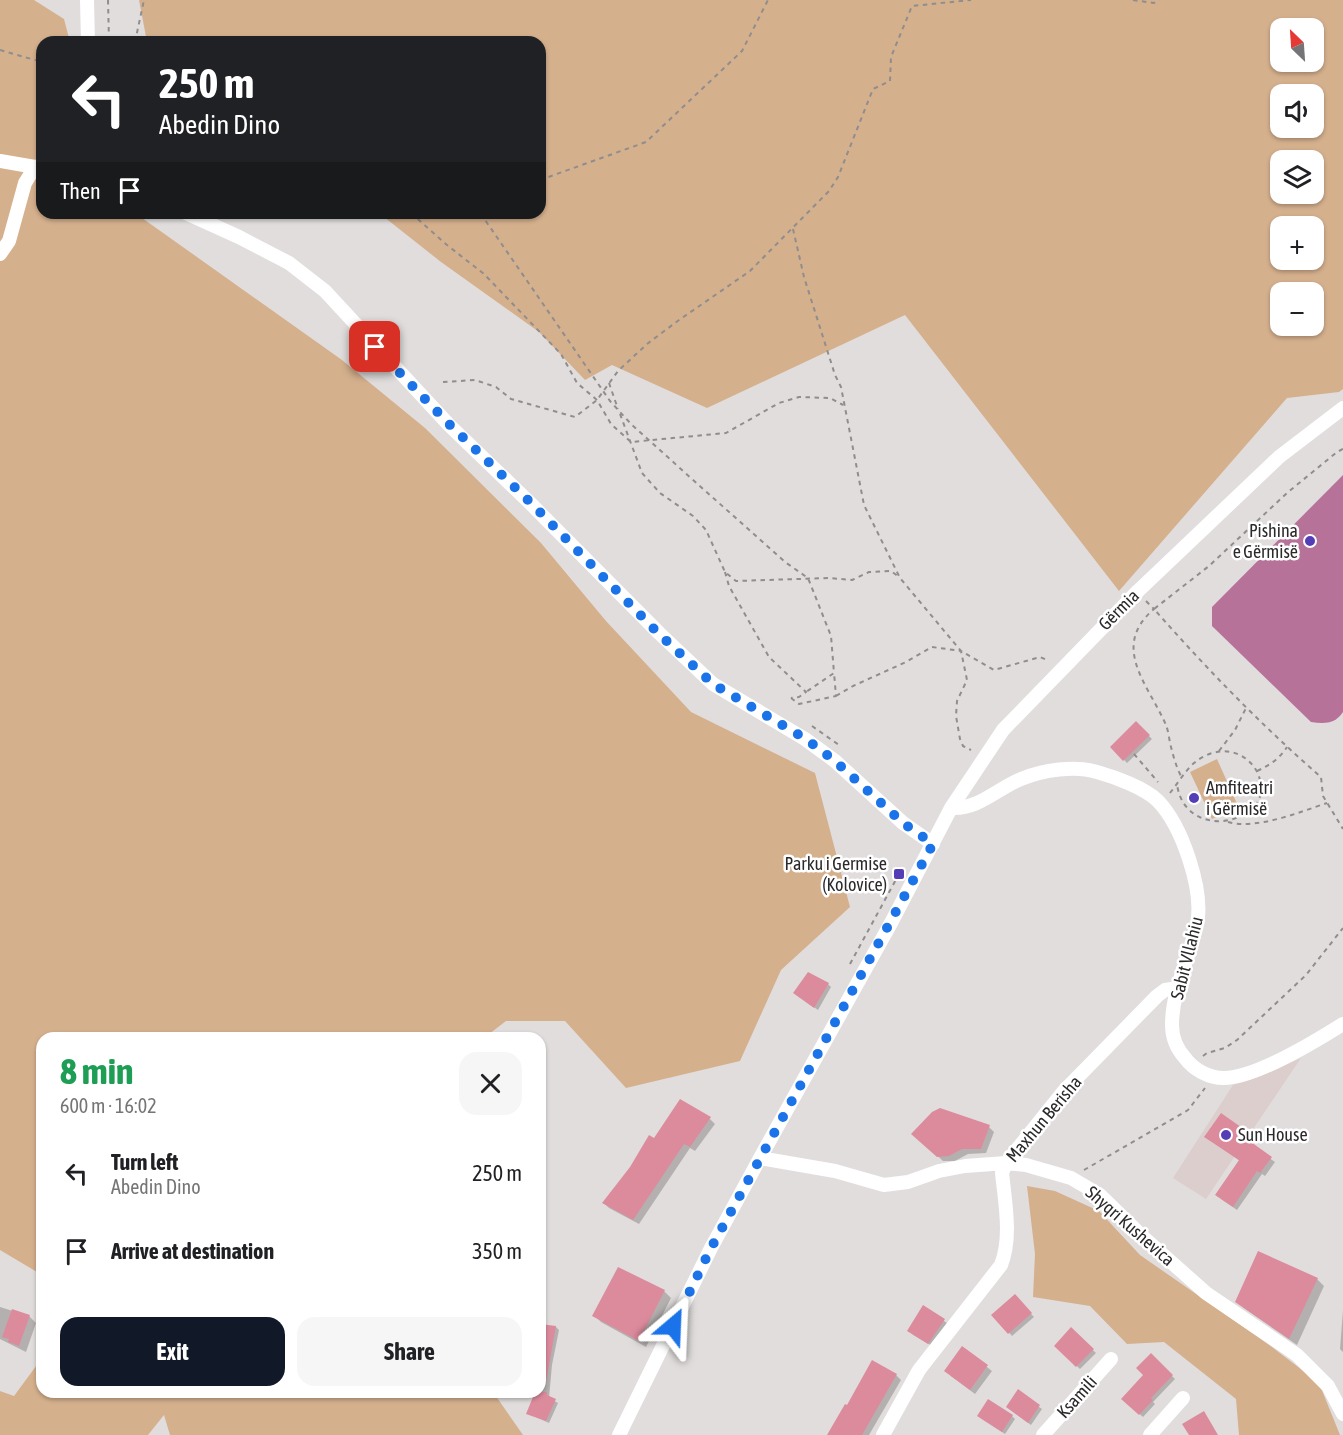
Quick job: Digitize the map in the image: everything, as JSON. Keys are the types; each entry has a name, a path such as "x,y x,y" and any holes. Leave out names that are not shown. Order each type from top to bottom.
{"street":[{"path":"87,0 88,36"},
{"path":"0,161 36,166"},
{"path":"0,254 9,241 25,183 36,169"},
{"path":"199,219 289,263 325,291 450,425 530,502 658,633 713,684 806,739 835,761 903,823 933,844"},
{"name":"Gërmia","path":"620,1435 711,1248 951,808 1003,730 1138,591 1279,457 1343,408"},
{"name":"Sabit Vllahiu","path":"951,808 960,809 981,801 1021,779 1071,769 1096,771 1134,786 1158,801 1188,853 1199,897 1197,924 1178,988 1173,1018 1174,1038 1179,1050 1196,1070 1212,1077 1225,1078 1254,1071 1298,1050 1343,1024"},
{"name":"Maxhun Berisha","path":"883,1435 919,1370 1001,1265 1006,1254 1002,1173 1006,1163 1064,1090 1157,996 1165,990 1178,988"},
{"name":"Shyqri Kushevica","path":"760,1158 835,1171 884,1185 908,1182 965,1166 1006,1163 1026,1165 1071,1178 1100,1195 1206,1293 1297,1355 1328,1386 1343,1414"},
{"name":"Ksamili","path":"1043,1435 1111,1359"},
{"path":"1150,1435 1183,1398"}],"path":[{"path":"108,0 109,36"},
{"path":"136,36 144,0"},
{"path":"546,178 646,142 741,51 768,0"},
{"path":"443,382 476,380 496,387 511,399 575,417 597,400 618,371 647,344 750,271 829,191 838,177 873,89 890,81 891,57 912,6 971,0"},
{"path":"1132,0 1154,3 1159,0"},
{"path":"0,50 36,60"},
{"path":"418,219 447,246 484,274 561,354 577,383 597,400 611,424 631,442 726,433 779,403 799,397 830,398 844,406"},
{"path":"486,219 603,392 619,412 778,556 808,578 831,636 836,696"},
{"path":"793,229 804,277 835,375 841,387 864,505 900,578 961,651 994,670 1040,657 1062,667"},
{"path":"609,383 642,472 660,494 693,516 706,530 729,586 769,657 806,692"},
{"path":"1182,778 1177,769 1167,726 1135,665 1133,636 1143,618 1209,566 1287,493 1343,449"},
{"path":"725,572 736,580 808,578 852,580 869,572 891,572 900,578"},
{"path":"1138,591 1197,658 1246,708 1321,777 1323,796 1343,829"},
{"path":"834,673 800,697 791,698 799,704 836,696 932,647 961,651"},
{"path":"961,651 967,680 957,701 958,730 963,747 975,752 982,760"},
{"path":"1219,751 1235,730 1246,708"},
{"path":"808,723 839,745"},
{"path":"1257,771 1281,756 1287,747"},
{"path":"1158,801 1169,795 1195,762 1215,751 1230,751 1244,756 1257,771 1262,793 1252,810 1228,822"},
{"path":"1134,754 1162,787"},
{"path":"1177,784 1178,794 1188,809 1205,820 1239,825 1282,818 1327,803"},
{"path":"1196,1070 1202,1057 1207,1053 1225,1048 1237,1040 1306,975 1343,928"},
{"path":"1071,1178 1188,1110 1212,1077"}],"shaded area":[{"path":"0,0 34,0 64,19 68,36 36,36 36,219 143,219 342,360 425,428 541,543 606,621 691,712 815,773 850,907 781,970 740,1061 626,1088 565,1021 506,1021 492,1032 36,1032 36,1271 0,1250"},
{"path":"139,0 1343,0 1343,389 1339,392 1287,398 1119,591 905,315 707,408 612,365 585,380 539,332 441,262 387,219 546,219 546,36 146,36"},
{"name":"Pishina e Gërmisë","path":"1343,475 1343,712 1333,721 1316,723 1311,722 1212,626 1212,607"},
{"path":"1217,759 1238,806 1212,819 1190,772"},
{"path":"1301,1058 1206,1199 1173,1178 1233,1085 1261,1076"},
{"path":"1027,1186 1055,1191 1099,1211 1140,1255 1268,1344 1319,1383 1340,1435 1239,1435 1236,1399 1164,1342 1127,1344 1090,1306 1033,1297 1035,1254"},
{"path":"36,1366 36,1398 497,1398 523,1435 170,1435 164,1415 148,1435 0,1435 0,1391 14,1396"}],"building":[{"path":"1136,721 1150,735 1123,761 1110,747"},
{"path":"808,972 829,983 814,1008 793,993"},
{"path":"680,1099 711,1117 690,1147 684,1144 633,1220 602,1203 630,1167 649,1135 654,1138"},
{"path":"940,1108 990,1125 981,1149 962,1149 949,1156 937,1157 911,1134 932,1112"},
{"path":"1221,1113 1248,1132 1244,1137 1272,1157 1260,1173 1257,1171 1233,1207 1215,1195 1239,1160 1204,1137"},
{"path":"1258,1251 1318,1278 1289,1339 1235,1302"},
{"path":"618,1267 665,1290 639,1341 592,1316"},
{"path":"1015,1294 1032,1313 1008,1334 991,1315"},
{"path":"923,1305 945,1319 928,1344 907,1331"},
{"path":"12,1309 30,1315 19,1346 2,1337"},
{"path":"546,1325 556,1326 546,1382"},
{"path":"1071,1327 1094,1349 1076,1367 1054,1346"},
{"path":"962,1346 988,1365 970,1390 944,1371"},
{"path":"1151,1353 1173,1375 1151,1398 1153,1400 1139,1415 1121,1399 1143,1375 1136,1368"},
{"path":"872,1360 897,1374 862,1435 827,1435 845,1404 847,1405"},
{"path":"1018,1389 1040,1405 1028,1423 1006,1407"},
{"path":"547,1392 547,1395 556,1399 546,1421 526,1414 533,1398 546,1398"},
{"path":"988,1399 1013,1415 1002,1432 977,1416"},
{"path":"1204,1411 1218,1435 1189,1435 1182,1424"}],"place":[{"name":"Pishina e Gërmisë","path":"1310,541"},
{"name":"Amfiteatri i Gërmisë","path":"1194,798"},
{"name":"Parku i Germise (Kolovice)","path":"899,874"},
{"name":"Sun House","path":"1226,1135"}],"route":[{"path":"375,347 658,633 713,684 806,739 835,761 903,823 933,844 711,1248 673,1326"}]}
